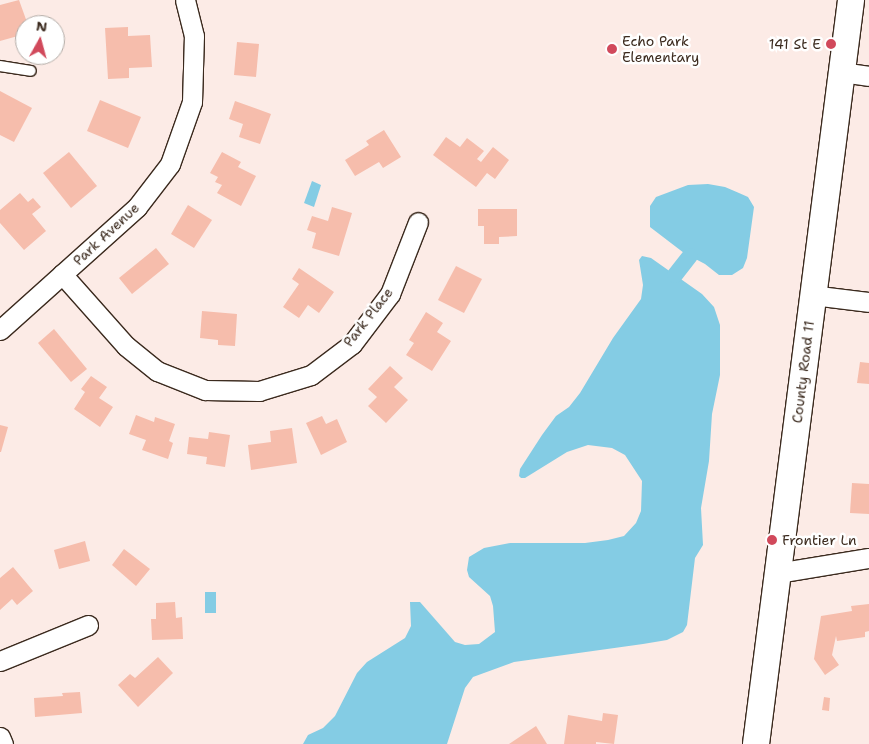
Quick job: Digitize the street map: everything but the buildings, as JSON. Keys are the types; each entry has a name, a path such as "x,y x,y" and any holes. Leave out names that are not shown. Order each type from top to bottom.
{"street":[{"name":"Park Avenue","path":"0,330 137,207 170,164 192,102 194,36 185,0"},
{"name":"County Road 11","path":"756,744 851,0"},
{"path":"841,72 869,76"},
{"name":"Park Place","path":"62,274 126,346 157,371 205,390 260,391 311,375 352,344 390,294 418,222"},
{"path":"812,295 869,302"},
{"path":"777,574 869,558"},
{"path":"0,661 88,625"},
{"path":"0,737 3,744"}],"lane":[{"path":"0,66 31,71"}],"water":[{"path":"312,181 321,185 314,207 304,203"},
{"path":"708,184 725,187 748,197 754,207 747,258 743,268 732,275 719,275 705,264 684,253 650,227 650,206 656,197 688,185"},
{"path":"642,256 651,258 702,294 714,307 720,325 720,375 712,414 709,461 701,508 703,545 695,558 687,625 683,632 667,640 514,662 473,677 465,688 447,744 303,744 308,735 323,728 335,716 357,673 367,662 405,638 411,626 410,602 420,602 455,642 465,645 479,644 495,632 493,606 490,596 469,577 467,570 469,557 484,548 510,543 585,543 608,540 624,536 636,523 641,511 642,481 625,455 612,448 588,445 567,452 525,478 519,476 520,469 542,435 556,416 569,407 580,393 613,338 641,299 643,285 639,260"},
{"path":"205,592 216,592 216,613 205,613"}],"waterway":[{"path":"675,275 690,256"}],"place":[{"name":"141 St E","path":"831,44"},
{"name":"Echo Park Elementary","path":"612,49"},
{"name":"Frontier Ln","path":"772,540"}]}
